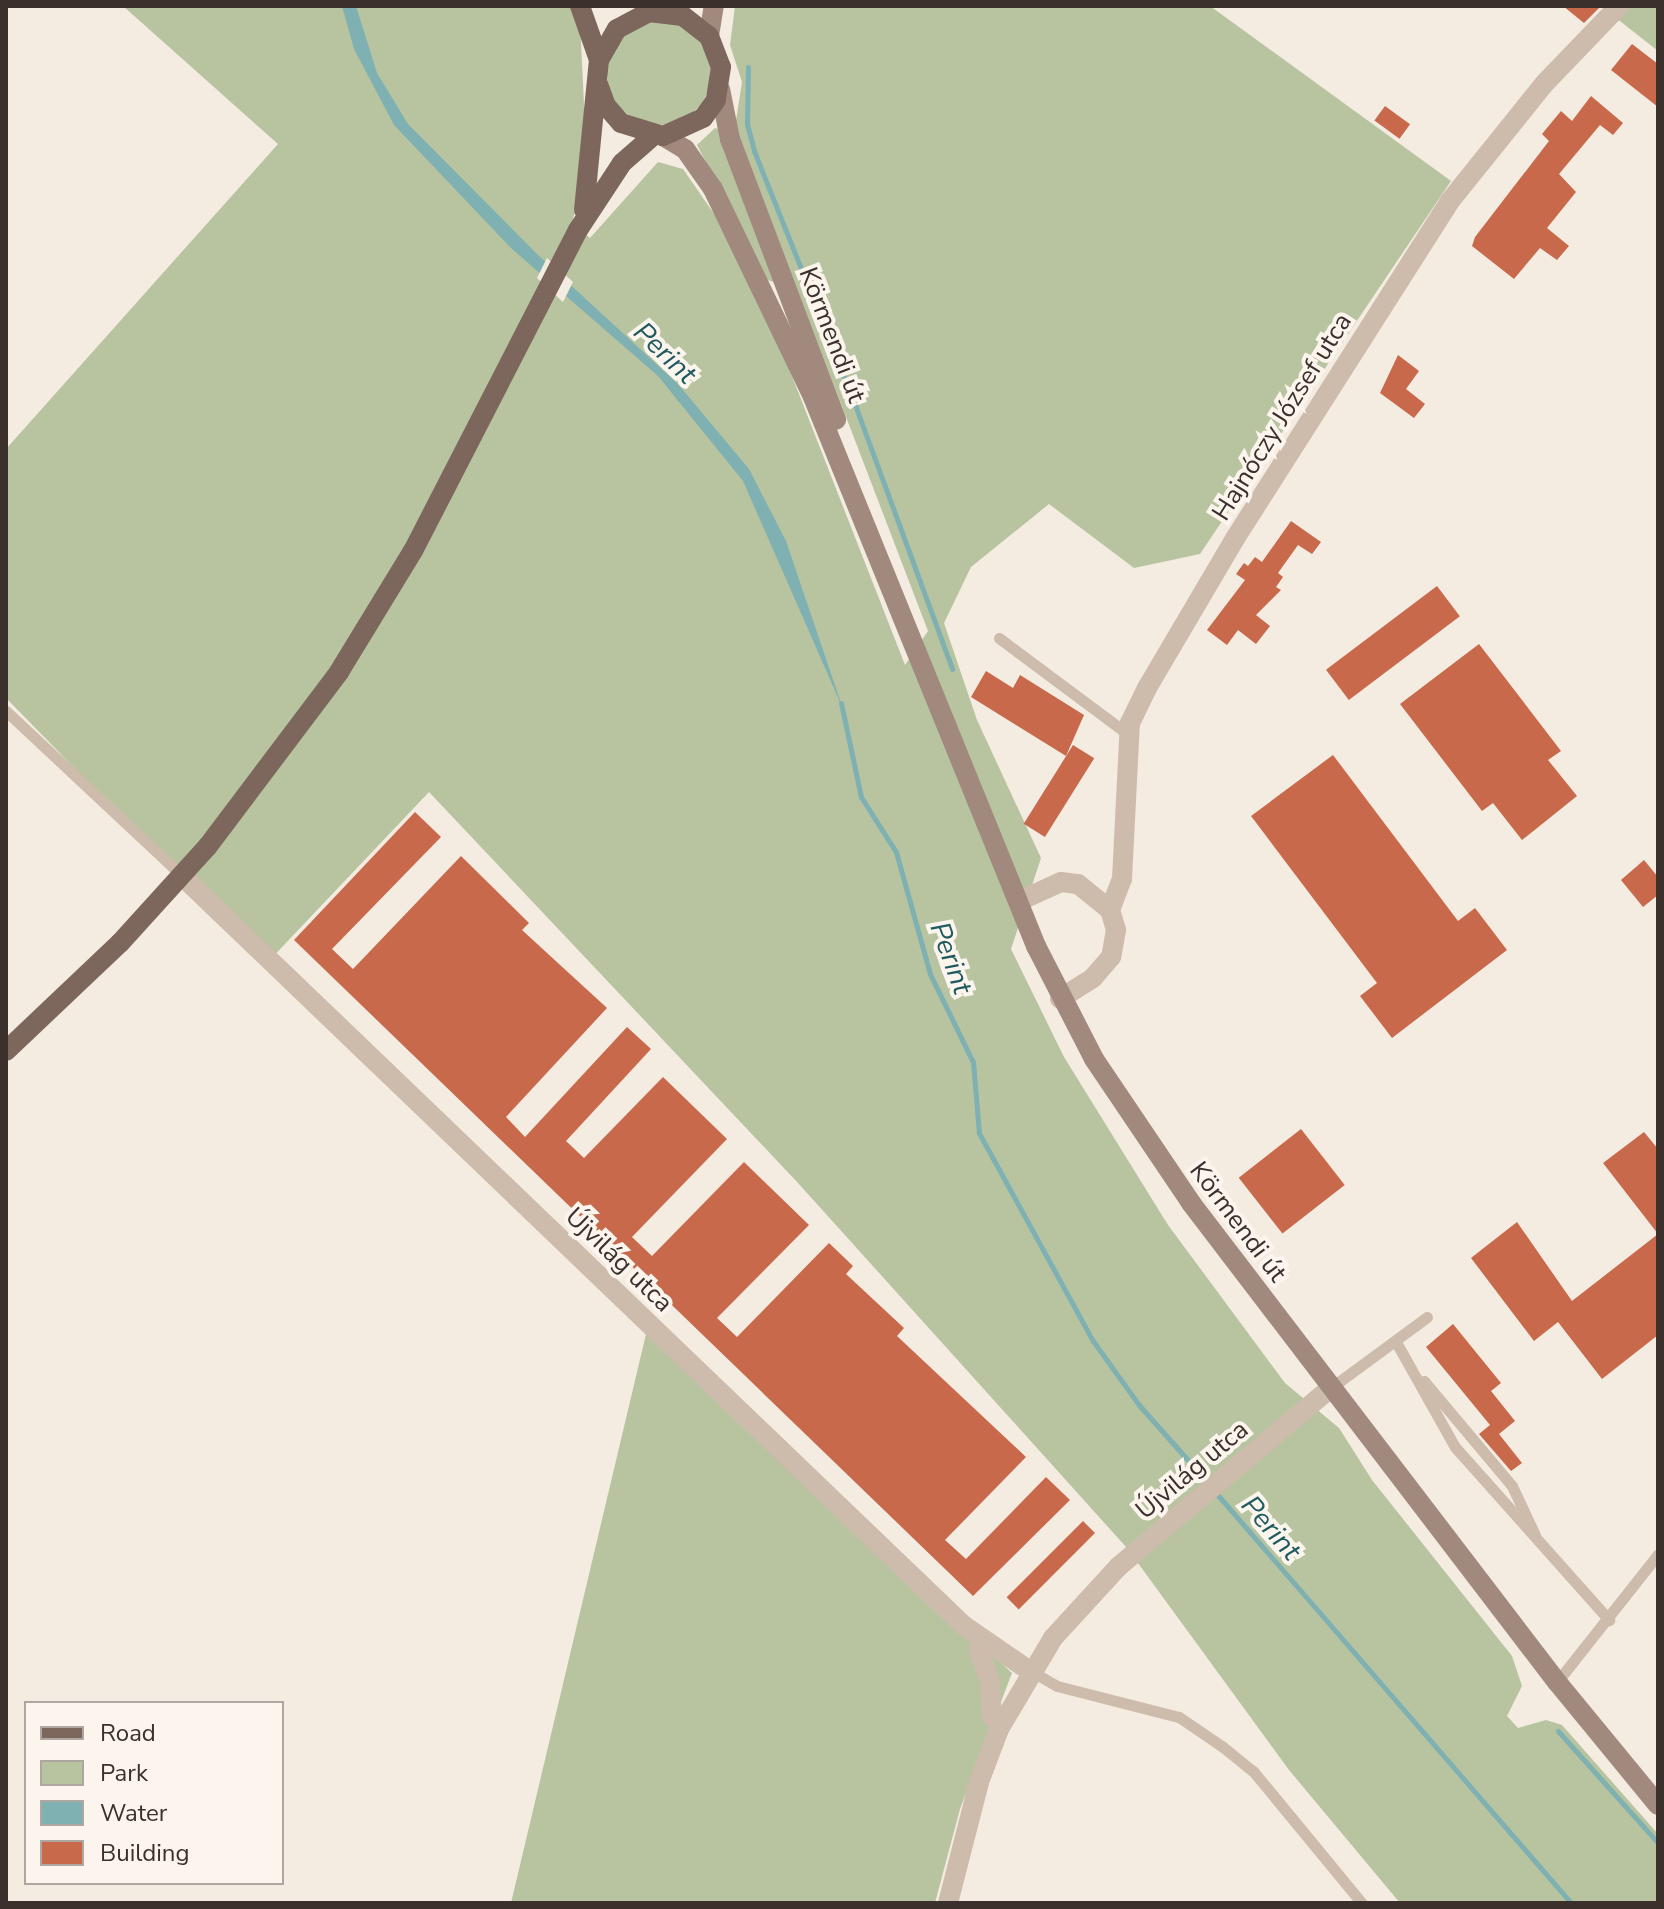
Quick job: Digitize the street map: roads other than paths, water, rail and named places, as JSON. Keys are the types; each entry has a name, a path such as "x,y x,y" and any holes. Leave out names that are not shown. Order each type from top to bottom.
{"main road":[{"path":"578,230 589,186 599,60 580,6"},
{"path":"6,1051 89,974 181,875 282,752 346,661 413,551 578,230 617,169 658,136 703,118 720,89 719,56 709,36 693,21 654,9 617,29 599,60"},
{"path":"598,84 606,106 621,123 658,136"}],"street":[{"path":"709,36 714,6"},
{"name":"Hajnóczy József utca","path":"1110,910 1122,879 1128,734 1141,699 1236,537 1450,201 1544,84 1619,6"},
{"name":"Körmendi út","path":"720,89 730,139 832,408 896,599"},
{"name":"Körmendi út","path":"658,136 685,149 721,204 813,397 1017,902 1060,999 1160,1162 1557,1682 1658,1805"},
{"name":"Újvilág utca","path":"181,875 963,1625 1030,1671"},
{"path":"1017,902 1061,882 1078,884 1110,910 1116,930 1111,957 1093,978 1060,999"},
{"name":"Újvilág utca","path":"948,1903 979,1782 1030,1671 1082,1603 1175,1519 1332,1387"},
{"path":"979,1651 990,1682 992,1717"}],"lane":[{"path":"999,638 1128,734"},
{"path":"6,711 181,875"},
{"path":"1332,1387 1427,1317"},
{"path":"1396,1342 1455,1447 1609,1620"},
{"path":"1405,1359 1512,1486 1541,1546"},
{"path":"1557,1682 1609,1620 1658,1554"},
{"path":"1030,1671 1057,1686 1179,1717 1253,1771 1362,1903"}],"water":[{"path":"342,6 356,6 377,73 408,124 537,254 678,384 749,469 786,541 843,709 743,481 658,376 512,249 394,125 354,49"}],"waterway":[{"path":"748,67 747,124 754,151 851,394 952,669"},
{"name":"Perint","path":"841,703 861,797 896,852 930,974 973,1062 979,1133 1093,1341 1139,1405 1210,1485"},
{"name":"Perint","path":"1216,1493 1571,1903"},
{"path":"1558,1731 1658,1843"}]}
